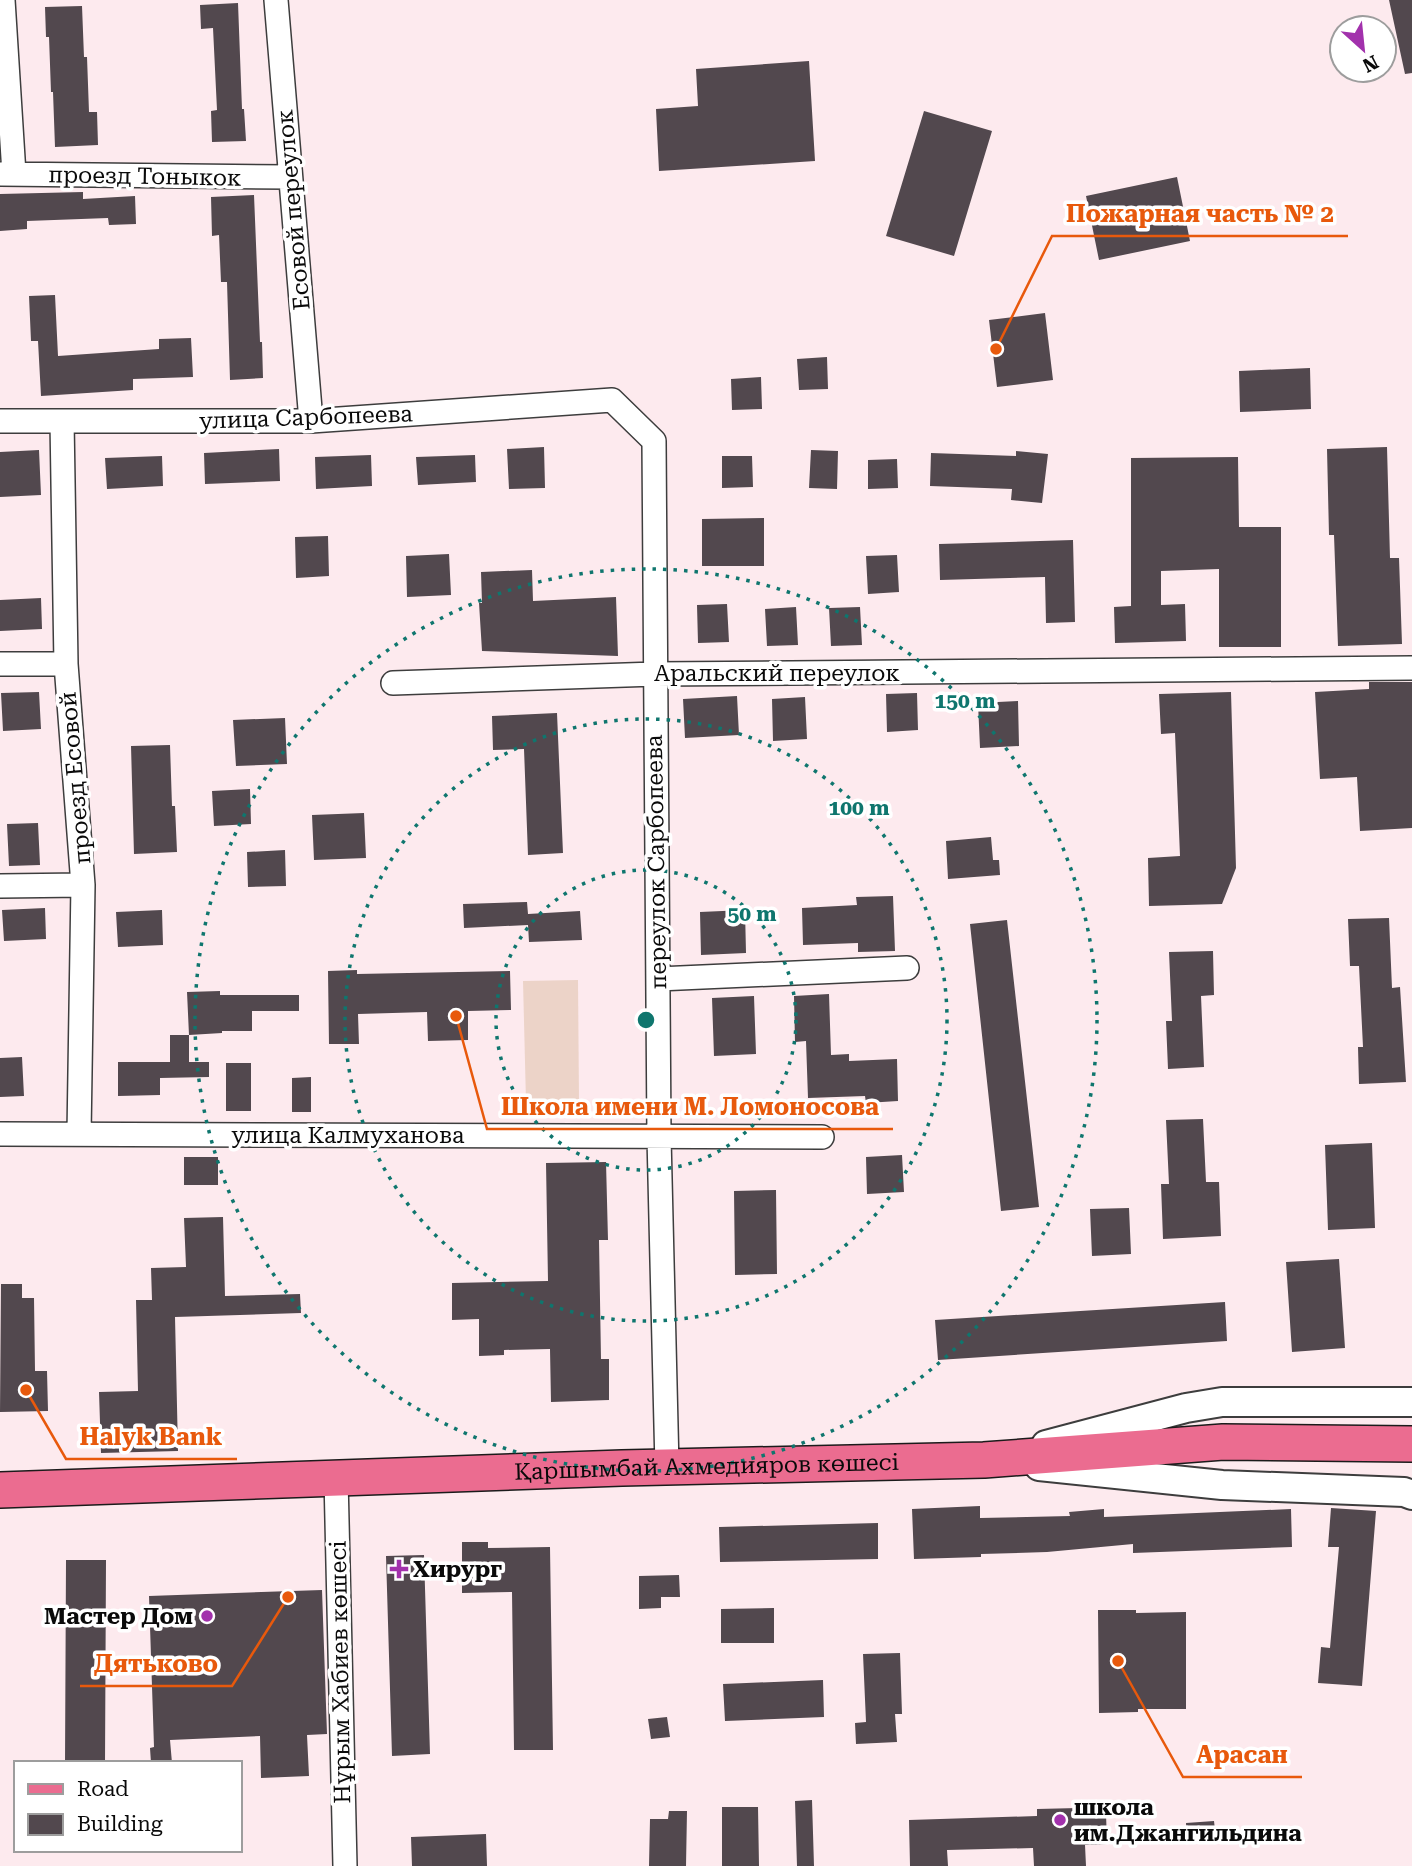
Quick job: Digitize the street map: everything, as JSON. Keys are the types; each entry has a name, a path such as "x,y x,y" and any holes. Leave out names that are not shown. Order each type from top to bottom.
{"main road":[{"name":"Қаршымбай Ахмедияров көшесі","path":"0,1490 667,1467 984,1460 1223,1443 1412,1444"}],"street":[{"path":"3,0 7,174"},
{"name":"Есовой переулок","path":"276,0 311,421"},
{"name":"проезд Тоныкок","path":"7,174 290,177"},
{"name":"улица Сарбопеева","path":"0,421 311,421 612,400"},
{"name":"переулок Сарбопеева","path":"612,400 654,441 657,979 667,1467"},
{"name":"проезд Есовой","path":"62,421 66,664 83,885 79,1134"},
{"path":"0,664 66,664"},
{"name":"Аральский переулок","path":"393,683 655,674 1412,668"},
{"path":"0,886 83,885"},
{"path":"657,979 907,968"},
{"name":"улица Калмуханова","path":"0,1134 822,1137"},
{"path":"984,1460 1186,1408 1222,1402 1412,1402"},
{"path":"984,1460 1184,1483 1404,1492 1412,1495"},
{"name":"Нұрым Хабиев көшесі","path":"336,1478 345,1866"}],"shaded area":[{"path":"578,980 579,1101 526,1102 523,981"}],"building":[{"path":"1389,0 1412,0 1412,73 1405,74 1398,42 1398,14 1392,14"},
{"path":"238,3 242,109 246,141 212,142 211,111 217,110 213,28 201,29 200,5"},
{"path":"82,6 89,112 97,112 98,145 55,147 45,7"},
{"path":"809,61 815,161 659,171 656,109 698,106 696,69"},
{"path":"924,111 992,131 954,256 886,236"},
{"path":"1177,177 1190,241 1099,260 1086,196"},
{"path":"83,192 83,199 135,196 136,224 109,225 108,218 27,221 27,229 0,231 0,194"},
{"path":"254,195 263,378 230,380 227,282 221,282 219,235 212,236 211,197"},
{"path":"55,295 58,356 159,349 159,339 191,338 193,377 133,379 133,390 41,396 38,341 31,341 29,296"},
{"path":"1045,313 1053,380 997,387 989,320"},
{"path":"827,357 828,389 799,390 797,359"},
{"path":"1310,368 1311,409 1240,412 1239,371"},
{"path":"761,377 762,409 732,410 731,379"},
{"path":"544,447 545,488 509,489 507,449"},
{"path":"1387,447 1390,558 1399,558 1402,644 1338,646 1334,535 1329,535 1327,449"},
{"path":"279,449 280,481 205,484 204,453"},
{"path":"39,450 41,495 0,497 0,452"},
{"path":"811,450 838,451 837,489 809,488"},
{"path":"1016,451 1048,454 1042,503 1011,500 1012,489 930,486 931,453 1016,456"},
{"path":"371,455 372,486 316,489 315,457"},
{"path":"475,455 476,482 418,485 416,457"},
{"path":"162,456 163,486 107,489 105,458"},
{"path":"722,456 752,456 753,487 722,488"},
{"path":"1238,457 1239,527 1281,527 1281,647 1219,647 1219,569 1161,571 1161,605 1185,604 1186,641 1115,643 1114,607 1131,606 1131,458"},
{"path":"897,459 898,488 868,489 868,460"},
{"path":"764,518 764,566 702,566 702,519"},
{"path":"328,536 329,576 296,578 295,537"},
{"path":"1073,540 1075,622 1046,623 1045,577 940,580 939,544"},
{"path":"449,554 451,595 407,597 406,556"},
{"path":"897,555 899,592 868,594 866,556"},
{"path":"532,570 533,601 616,597 618,656 482,651 479,603 482,603 481,572"},
{"path":"41,598 42,629 0,631 0,600"},
{"path":"727,604 729,642 698,643 697,605"},
{"path":"796,607 798,645 767,646 765,609"},
{"path":"860,607 862,645 831,646 829,608"},
{"path":"1369,682 1412,682 1412,828 1360,831 1357,777 1320,779 1315,692 1369,689"},
{"path":"39,692 41,729 3,731 1,693"},
{"path":"1231,692 1236,868 1222,904 1149,906 1148,858 1180,856 1175,733 1161,734 1159,694"},
{"path":"917,693 918,730 887,732 886,694"},
{"path":"737,696 739,735 685,738 683,699"},
{"path":"805,697 807,739 773,741 772,699"},
{"path":"1018,701 1019,746 980,748 978,703"},
{"path":"557,713 563,853 528,855 524,749 493,750 492,716"},
{"path":"285,718 287,764 236,766 233,720"},
{"path":"170,745 177,852 134,854 131,746"},
{"path":"250,789 251,824 214,826 212,791"},
{"path":"364,813 366,858 314,860 312,815"},
{"path":"38,823 40,865 9,866 7,824"},
{"path":"991,837 993,860 999,860 1000,875 948,879 946,841"},
{"path":"285,850 286,886 248,887 247,852"},
{"path":"893,896 895,951 858,952 858,943 803,945 802,908 857,905 856,897"},
{"path":"527,902 528,914 580,911 582,940 529,942 528,925 464,928 463,904"},
{"path":"45,908 46,939 4,941 2,910"},
{"path":"162,910 163,945 118,947 116,912"},
{"path":"745,910 746,953 701,955 700,912"},
{"path":"1389,918 1392,988 1400,987 1406,1082 1359,1084 1358,1047 1363,1047 1359,966 1350,966 1348,919"},
{"path":"1007,920 1039,1207 1001,1211 970,924"},
{"path":"1213,951 1214,995 1201,996 1204,1067 1168,1069 1166,1021 1172,1021 1169,952"},
{"path":"357,970 357,974 510,971 511,1010 468,1011 468,1040 428,1041 427,1012 358,1014 359,1044 329,1044 328,971"},
{"path":"220,991 220,995 299,995 299,1011 252,1011 252,1031 189,1035 187,992"},
{"path":"829,994 831,1055 849,1054 849,1061 897,1059 898,1101 866,1103 865,1096 808,1098 806,1041 795,1042 794,996"},
{"path":"754,996 756,1054 714,1056 712,998"},
{"path":"170,1035 189,1035 189,1062 209,1062 209,1077 160,1078 160,1095 118,1096 118,1062 170,1062"},
{"path":"22,1057 24,1096 0,1097 0,1058"},
{"path":"226,1063 251,1063 251,1111 226,1111"},
{"path":"311,1077 311,1112 292,1112 292,1078"},
{"path":"1203,1119 1206,1182 1219,1182 1221,1236 1163,1239 1161,1184 1169,1184 1166,1120"},
{"path":"1372,1143 1375,1228 1328,1230 1325,1145"},
{"path":"902,1155 904,1192 867,1194 866,1157"},
{"path":"184,1157 218,1157 218,1185 184,1185"},
{"path":"606,1162 608,1240 599,1240 601,1359 609,1359 609,1400 551,1402 550,1349 504,1350 504,1355 479,1356 479,1319 452,1320 452,1283 548,1281 546,1163"},
{"path":"776,1190 777,1274 735,1275 734,1191"},
{"path":"1129,1208 1131,1254 1092,1256 1090,1209"},
{"path":"223,1217 225,1296 300,1294 301,1313 175,1317 178,1451 101,1453 99,1392 138,1391 136,1300 152,1300 151,1268 186,1267 184,1218"},
{"path":"1339,1259 1345,1348 1292,1352 1286,1262"},
{"path":"1,1284 22,1284 22,1298 34,1298 35,1371 47,1371 48,1411 0,1412"},
{"path":"1225,1302 1227,1341 938,1360 935,1320"},
{"path":"980,1506 980,1518 1070,1516 1069,1512 1104,1509 1104,1517 1291,1509 1292,1547 1133,1553 1133,1544 1047,1552 981,1554 981,1557 914,1559 912,1509"},
{"path":"1331,1508 1376,1511 1362,1686 1318,1683 1321,1647 1330,1648 1339,1547 1328,1547"},
{"path":"878,1523 878,1559 720,1562 719,1527"},
{"path":"462,1542 488,1542 488,1548 550,1547 553,1750 514,1750 512,1592 462,1593"},
{"path":"424,1555 430,1754 392,1756 386,1556"},
{"path":"66,1560 106,1560 105,1761 65,1761"},
{"path":"679,1575 680,1597 661,1597 661,1608 639,1609 639,1576"},
{"path":"322,1590 327,1734 307,1735 309,1776 261,1778 260,1736 170,1740 172,1761 151,1761 150,1748 154,1747 149,1596"},
{"path":"774,1608 774,1643 721,1643 721,1609"},
{"path":"1098,1610 1136,1610 1136,1613 1186,1612 1186,1709 1138,1709 1138,1712 1099,1713"},
{"path":"900,1653 902,1714 895,1714 897,1742 856,1744 855,1723 866,1722 863,1654"},
{"path":"823,1680 824,1717 725,1721 723,1684"},
{"path":"667,1717 670,1737 651,1739 648,1719"},
{"path":"812,1800 814,1866 797,1866 795,1801"},
{"path":"722,1807 758,1807 759,1866 722,1866"},
{"path":"1078,1808 1078,1814 1106,1813 1107,1844 1085,1845 1086,1866 1034,1866 1033,1848 947,1850 948,1866 910,1866 909,1820 1037,1816 1037,1809"},
{"path":"669,1811 687,1811 686,1866 649,1866 650,1819 668,1819"},
{"path":"1214,1821 1216,1839 1187,1841 1186,1823"},
{"path":"486,1834 487,1866 412,1866 411,1837"}],"place":[{"name":"Пожарная часть № 2","path":"996,349"},
{"name":"Школа имени М. Ломоносова","path":"456,1016"},
{"name":"Halyk Bank","path":"26,1390"},
{"name":"Хирург","path":"399,1569"},
{"name":"Дятьково","path":"288,1597"},
{"name":"Мастер Дом","path":"207,1616"},
{"name":"Арасан","path":"1118,1661"},
{"name":"школа им.Джангильдина","path":"1060,1820"}]}
